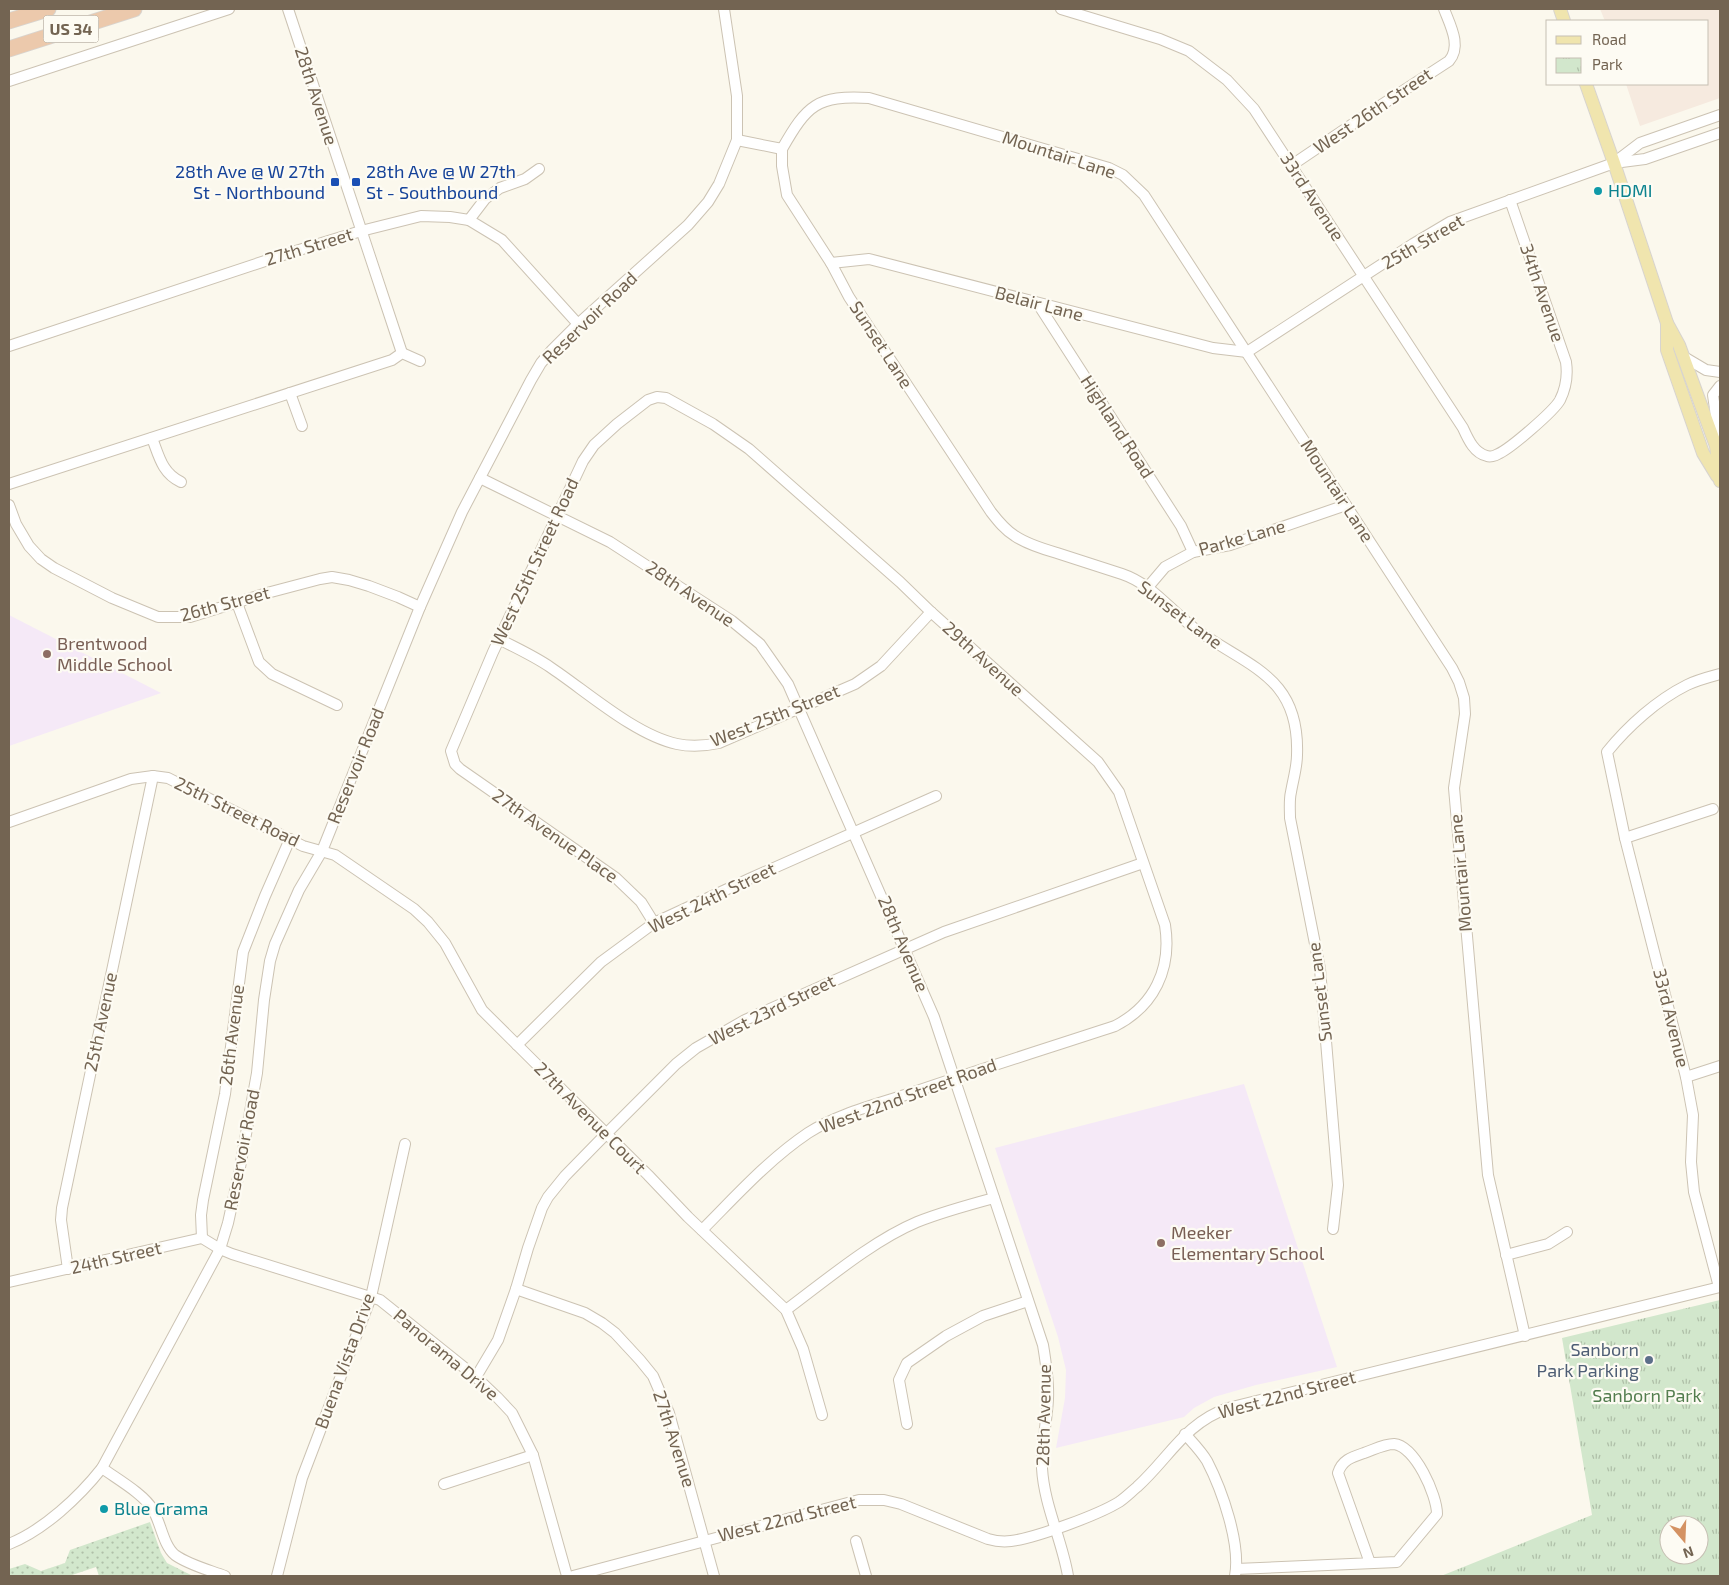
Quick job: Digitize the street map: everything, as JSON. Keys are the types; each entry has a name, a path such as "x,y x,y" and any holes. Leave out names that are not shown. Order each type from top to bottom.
{"highway":[{"name":"US 34","path":"9,22 48,9"},
{"name":"US 34","path":"9,49 134,9"}],"main road":[{"path":"1586,85 1666,322 1684,357 1716,446 1720,481"},
{"path":"1666,322 1667,350 1703,453 1720,481"}],"street":[{"path":"9,81 229,9"},
{"name":"28th Avenue","path":"288,9 402,353"},
{"name":"Reservoir Road","path":"9,1544 39,1527 69,1503 89,1485 102,1468 220,1249 228,1223 258,1073 264,1000 270,961 281,927 299,890 322,851 420,607 462,512 541,363 578,324 688,225 708,202 719,184 737,140 737,96 724,9"},
{"name":"West 26th Street","path":"1292,165 1454,56 1456,41 1444,9"},
{"name":"33rd Avenue","path":"1068,10 1160,39 1189,51 1227,80 1254,109 1292,165 1363,277 1463,428 1469,441 1479,453 1489,457"},
{"name":"Mountair Lane","path":"782,149 794,128 811,108 830,99 846,97 870,98 1109,168 1123,175 1144,195 1452,668 1464,698 1465,714 1454,788 1488,1175 1525,1336"},
{"name":"25th Street","path":"1614,163 1640,143 1720,115"},
{"name":"25th Street","path":"1247,352 1450,222 1614,163 1645,159 1720,133"},
{"path":"737,140 782,149"},
{"name":"Sunset Lane","path":"782,149 782,166 787,195 831,263 849,297 991,512 1004,527 1016,537 1037,547 1125,575 1148,586 1194,628 1263,672 1275,683 1286,698 1296,727 1297,757 1290,795 1290,818 1320,968 1338,1185 1333,1229"},
{"path":"469,220 485,199 500,188 525,178 539,168"},
{"name":"34th Avenue","path":"1489,457 1498,454 1508,447 1552,410 1566,386 1566,362 1510,200"},
{"name":"27th Street","path":"9,346 361,231 421,216 469,220 502,240 578,324"},
{"name":"Belair Lane","path":"831,263 869,259 1213,348 1247,352"},
{"name":"Highland Road","path":"1038,304 1181,526 1192,552"},
{"path":"9,484 392,360 402,353 420,361"},
{"path":"1684,357 1706,370 1720,372"},
{"path":"1716,446 1719,437 1713,395 1720,386"},
{"path":"290,393 302,426"},
{"name":"West 25th Street Road","path":"451,756 452,746 499,639 583,461 594,445 637,407 657,397"},
{"name":"29th Avenue","path":"657,397 666,398 683,406 749,449 900,582 1098,762 1119,792 1165,925 1167,949 1161,976 1142,1008"},
{"path":"152,438 162,468 173,478 181,482"},
{"name":"28th Avenue","path":"480,478 610,542 633,556 745,631 760,644 788,684 934,1017 1043,1345 1047,1371 1048,1398 1042,1468 1047,1499 1066,1562 1068,1576"},
{"name":"26th Street","path":"9,504 16,524 29,546 41,559 63,573 112,598 158,617 190,617 320,578 349,580 398,597 420,607"},
{"name":"Parke Lane","path":"1148,586 1165,567 1192,552 1230,545 1346,505"},
{"path":"237,604 259,662 272,674 337,706"},
{"name":"West 25th Street","path":"499,639 548,666 637,727 655,737 677,744 705,746 719,742 855,684 876,670 931,612"},
{"name":"33rd Avenue","path":"1719,1287 1694,1192 1691,1162 1693,1115 1686,1077 1625,838 1607,752 1619,738 1655,705 1687,685 1720,674"},
{"name":"27th Avenue Place","path":"451,756 454,764 460,769 616,878 641,902 654,923"},
{"name":"25th Street Road","path":"9,822 131,779 153,776 174,780 303,846 322,851"},
{"name":"25th Avenue","path":"68,1269 60,1220 62,1208 153,776"},
{"name":"West 24th Street","path":"517,1045 601,962 654,923 936,796"},
{"path":"1625,838 1713,809"},
{"name":"26th Avenue","path":"202,1238 201,1215 203,1200 225,1094 243,952 290,839"},
{"name":"27th Avenue Court","path":"322,851 335,855 406,902 421,915 445,943 482,1010 702,1230 786,1310 803,1349 822,1415"},
{"name":"West 23rd Street","path":"476,1377 498,1340 528,1248 542,1208 548,1197 565,1176 676,1064 711,1038 745,1020 905,949 953,929 1142,862"},
{"name":"West 22nd Street Road","path":"702,1230 771,1160 809,1133 829,1122 955,1078 1115,1026 1131,1018 1142,1008"},
{"path":"1686,1077 1720,1066"},
{"name":"Buena Vista Drive","path":"277,1576 302,1478 371,1297 405,1144"},
{"path":"786,1310 877,1244 915,1223 951,1210 994,1198"},
{"path":"1506,1255 1548,1244 1567,1232"},
{"path":"202,1238 220,1249"},
{"name":"24th Street","path":"9,1282 202,1238"},
{"name":"Panorama Drive","path":"220,1249 380,1300 476,1377 512,1413 533,1455 567,1576"},
{"name":"West 22nd Street","path":"573,1576 859,1500 884,1500 901,1504 970,1533 1000,1541 1027,1538 1095,1514 1119,1502 1137,1486 1185,1434 1213,1413 1719,1287"},
{"name":"27th Avenue","path":"516,1289 585,1313 602,1323 615,1333 653,1376 669,1413 714,1576"},
{"path":"907,1424 899,1380 907,1363 946,1336 983,1316 1028,1301"},
{"path":"1185,1434 1199,1449 1220,1489 1234,1542 1236,1572 1397,1562 1434,1520 1437,1514 1437,1504 1426,1475 1405,1449 1396,1444 1388,1444 1348,1459 1340,1465 1338,1473 1370,1563"},
{"path":"444,1484 533,1455"},
{"path":"102,1468 140,1496 152,1508 168,1545 174,1554 186,1561 225,1576"},
{"path":"856,1541 866,1576"}],"shaded area":[{"path":"1600,9 1720,9 1720,98 1640,126 1626,85 1709,85 1709,20 1605,20"},
{"name":"Brentwood Middle School","path":"9,615 161,693 9,746"},
{"name":"Meeker Elementary School","path":"1244,1084 1337,1367 1256,1385 1214,1397 1194,1408 1184,1417 1056,1448 1065,1398 1066,1370 1058,1337 995,1148"}],"green space":[{"name":"Sanborn Park","path":"1720,1300 1720,1576 1441,1576 1592,1515 1562,1338"},
{"path":"150,1522 161,1553 167,1563 193,1576 99,1576 96,1567 69,1576 9,1576 9,1569 25,1564 41,1571 65,1563 70,1550"}],"place":[{"name":"28th Ave @ W 27th St - Northbound","path":"335,182"},
{"name":"28th Ave @ W 27th St - Southbound","path":"356,182"},
{"name":"HDMI","path":"1598,191"},
{"name":"Brentwood Middle School","path":"47,654"},
{"name":"Meeker Elementary School","path":"1161,1243"},
{"name":"Sanborn Park Parking","path":"1649,1360"},
{"name":"Blue Grama","path":"104,1509"}]}
